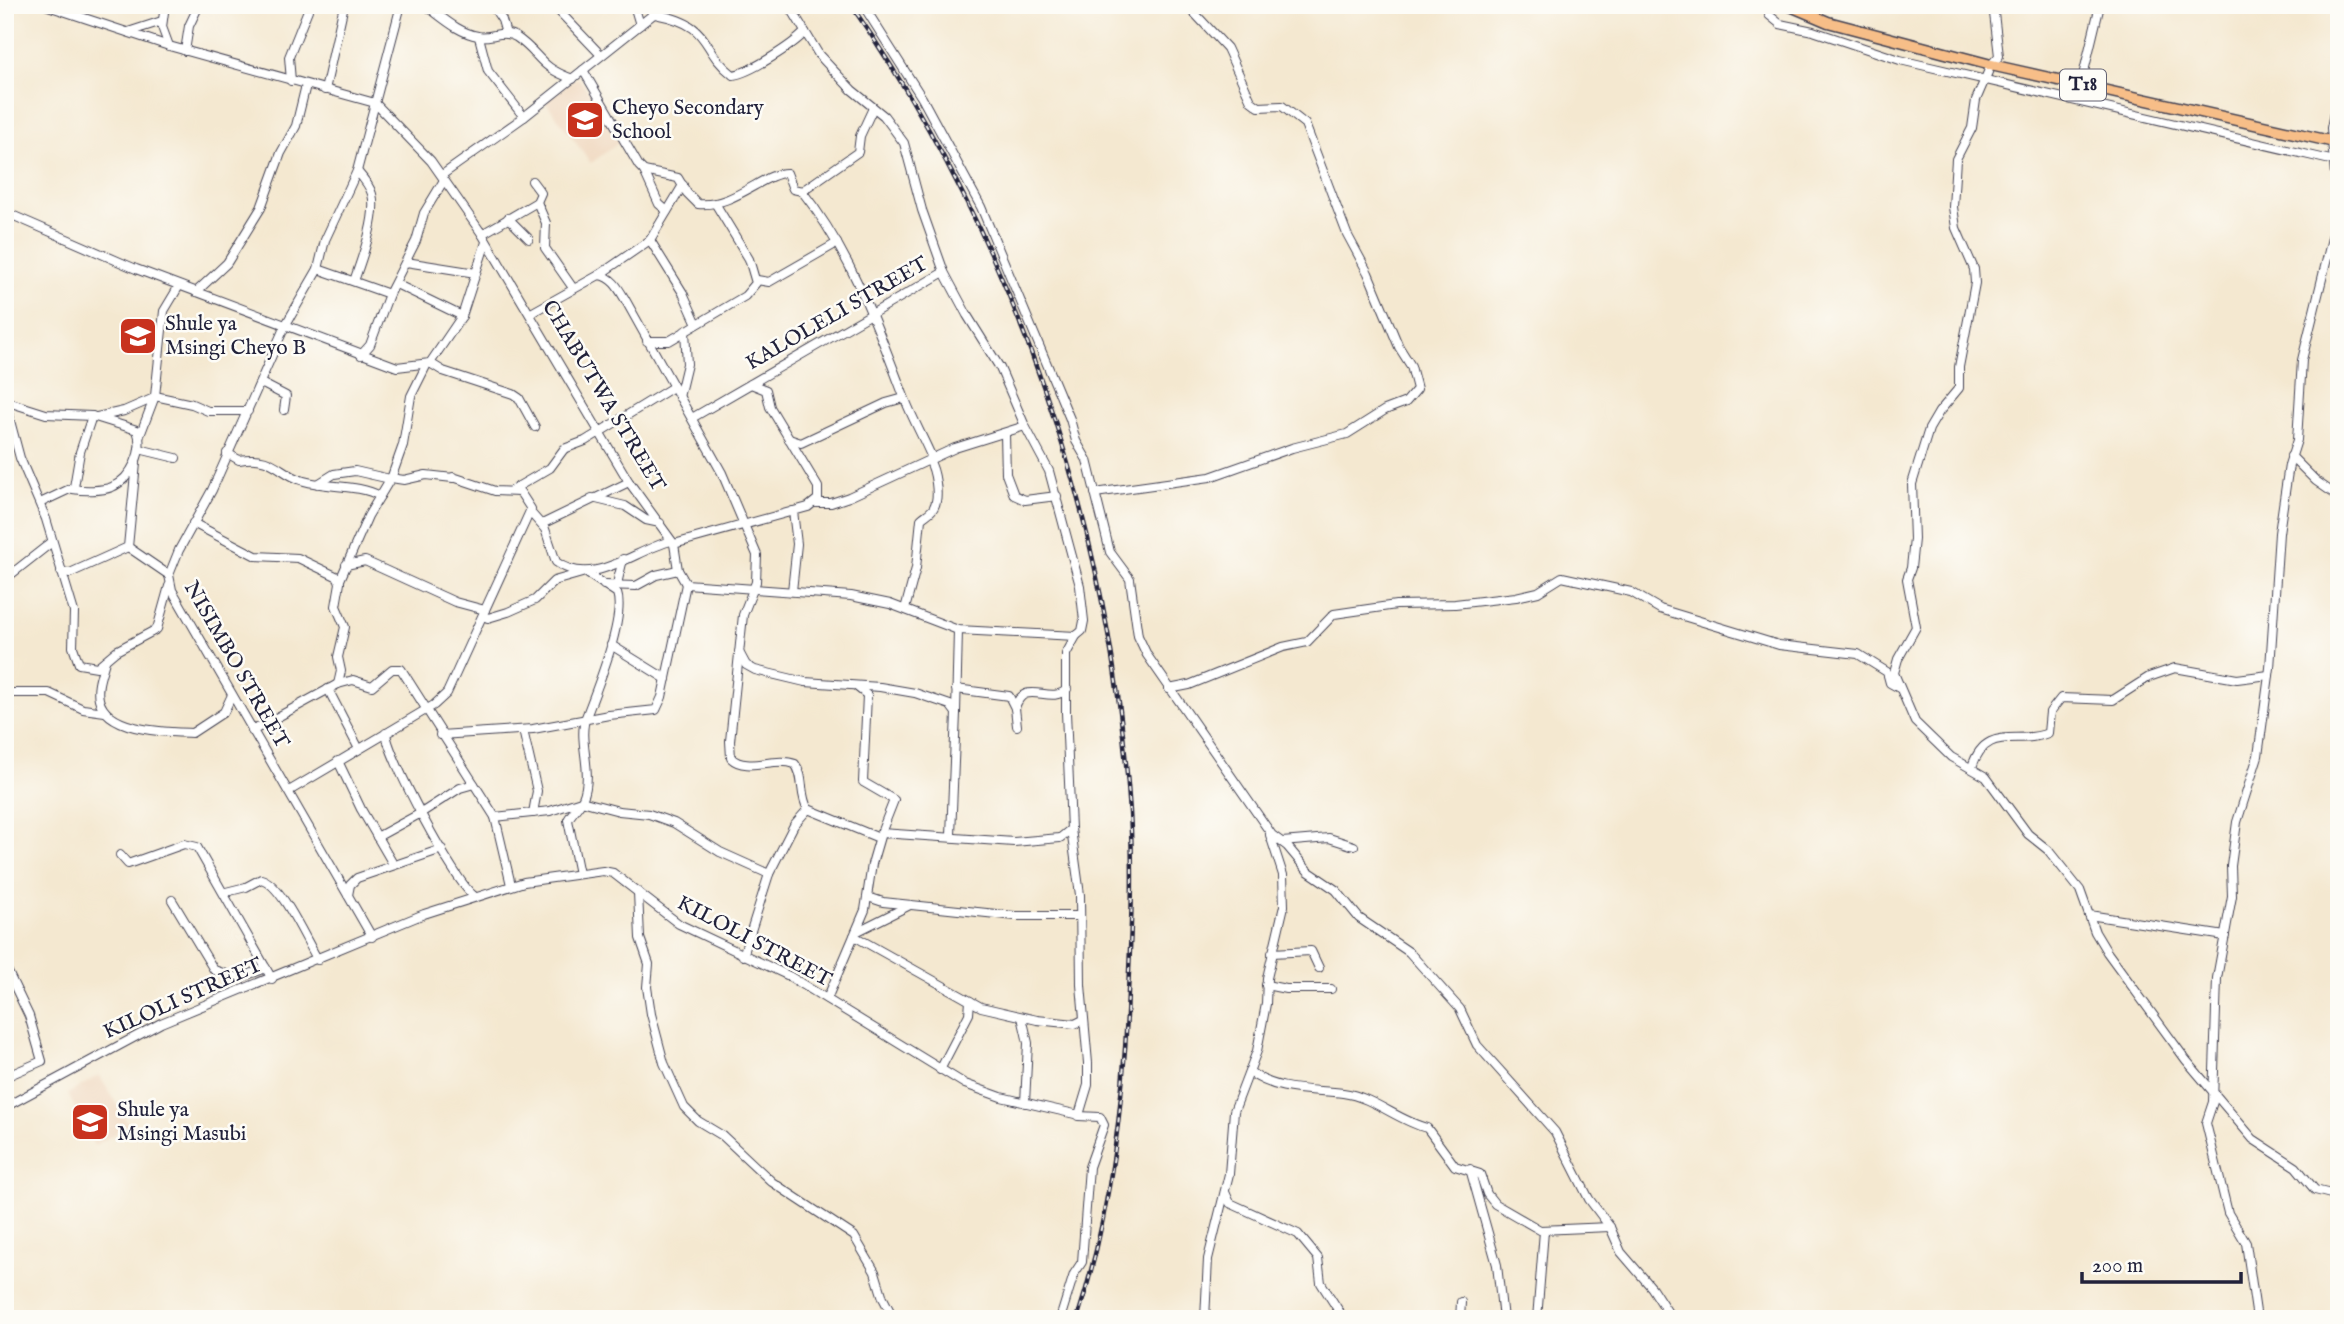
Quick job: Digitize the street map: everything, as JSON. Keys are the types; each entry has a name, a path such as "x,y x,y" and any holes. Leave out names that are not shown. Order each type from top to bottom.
{"highway":[{"name":"T18","path":"1788,5 1828,22 1991,65 2335,142"}],"street":[{"path":"45,5 169,47 375,103"},
{"path":"164,5 162,21 169,47"},
{"path":"185,51 189,26 199,5"},
{"path":"291,81 288,65 310,5"},
{"path":"325,90 344,5"},
{"name":"NISIMBO STREET","path":"372,937 169,586 169,575 212,490 285,326 318,269 325,240 357,171 401,5"},
{"path":"425,5 455,26 479,37 506,34 516,37 544,66 573,79"},
{"path":"492,5 502,20 506,34"},
{"path":"553,5 600,54"},
{"path":"634,5 640,25"},
{"path":"362,355 375,334 424,213 443,178 665,5"},
{"name":"KALOLELI STREET","path":"692,418 944,271 922,210 904,143 891,124 828,65 789,5"},
{"path":"863,5 926,104 997,240 1070,419 1076,441 1087,460 1110,552 1130,579 1141,644 1169,689 1270,832 1304,868 1336,890 1353,914 1409,952 1460,1009 1477,1045 1555,1132 1589,1199 1610,1227 1620,1252 1657,1294 1672,1319"},
{"path":"1094,494 1210,478 1292,448 1347,434 1385,410 1406,402 1417,389 1408,360 1399,348 1368,273 1347,234 1305,124 1282,106 1259,107 1251,102 1227,48 1187,5"},
{"path":"1986,5 1993,18"},
{"path":"1993,5 2000,53 1991,65 1973,107 1972,128 1956,159 1953,207 1956,228 1976,278 1959,366 1959,388 1938,412 1929,429 1912,484 1914,539 1907,579 1916,627 1896,664 1895,675 1899,689 1919,727 1951,757 1972,767 1989,780 2026,831 2047,848 2074,882 2107,952 2189,1064 2213,1088 2253,1139 2295,1167 2315,1190 2339,1196"},
{"path":"2081,84 2100,5"},
{"path":"655,14 677,19 697,29 733,75 742,73 780,51 805,32"},
{"path":"1769,15 1780,24 1813,31 1900,60 2336,161"},
{"path":"128,33 162,21"},
{"path":"479,37 488,71 524,117"},
{"path":"272,76 288,65"},
{"path":"583,69 644,171 659,204 667,211"},
{"path":"196,292 227,263 261,208 281,153 296,127 306,85"},
{"path":"2257,1319 2246,1243 2228,1213 2207,1131 2213,1088 2217,978 2232,896 2231,866 2237,822 2258,757 2278,582 2279,533 2291,456 2298,432 2302,360 2335,226 2336,161 2331,123 2339,88"},
{"name":"CHABUTWA STREET","path":"375,103 443,178 484,238 600,429 629,482 673,543 678,570 686,584"},
{"path":"802,191 858,152 861,146 860,136 873,108"},
{"path":"354,281 365,248 373,201 372,192 357,171"},
{"path":"644,171 674,176 698,204 715,203 747,192 783,172 788,174 793,189 802,191 837,243 873,313 933,471 936,503 932,511 921,519 916,568 905,609"},
{"path":"338,684 341,671 338,657 345,627 336,606 340,580 391,478 402,445 411,396 428,363 462,316 484,238 508,218 537,202 541,193 532,181"},
{"path":"531,313 599,275 650,240 683,185"},
{"path":"537,202 545,223 545,248 573,288"},
{"path":"715,203 749,259 757,280"},
{"path":"5,212 60,238 179,286 390,366 428,363 513,394 519,398 535,427"},
{"path":"508,218 529,240"},
{"path":"650,240 683,293 697,324"},
{"path":"757,280 769,282 837,243"},
{"path":"406,262 476,273"},
{"path":"318,269 389,294"},
{"path":"944,271 1000,368 1025,426 1034,440 1057,496 1082,597 1084,627 1066,654 1071,829 1080,916 1088,1083 1078,1116"},
{"path":"599,275 616,285 692,418 745,525 758,564 743,615 730,741 731,758 741,764 773,761 795,764 799,769 801,794 808,809 880,836 951,835 1014,842 1060,838 1071,829"},
{"path":"655,355 669,341 745,296 757,280"},
{"path":"396,284 462,316"},
{"path":"128,547 139,438 154,397 164,311 179,286"},
{"path":"679,399 687,364 685,331"},
{"path":"647,341 669,341"},
{"path":"774,370 766,390 770,407 818,487 816,503"},
{"path":"261,383 286,396 284,410"},
{"path":"751,384 766,390"},
{"path":"512,490 550,468 564,449 585,440 673,387"},
{"path":"93,417 124,411 154,397 192,404 208,411 248,411"},
{"path":"789,439 801,443 886,403 904,398"},
{"path":"5,402 46,414 93,417 134,428 139,438"},
{"path":"5,402 20,458 40,503 75,618 75,657 86,667 97,667 116,651 157,629 169,586"},
{"path":"73,489 93,417"},
{"path":"346,565 365,561 455,603 484,613 488,618 535,600 554,581 586,573 701,534 745,525 816,503 831,503 971,442 1025,426"},
{"path":"1005,434 1008,443 1006,474 1014,495 1025,500 1057,496"},
{"path":"798,456 801,443"},
{"path":"139,449 176,458"},
{"path":"227,453 239,460 253,457 281,466 304,481 380,496"},
{"path":"2291,456 2314,479 2339,497"},
{"path":"40,503 73,489 111,487 136,463"},
{"path":"318,484 331,475 355,471 404,480 425,475 453,477 484,489 512,490 526,498 530,512 541,522 556,562 586,573 614,589 619,597 611,645 585,719 588,773 581,801 571,814 568,827 579,874"},
{"path":"524,526 567,514 592,498 629,482"},
{"path":"592,498 622,505 646,520 660,523"},
{"path":"289,790 425,710 447,693 530,512"},
{"path":"792,591 796,571 793,512"},
{"path":"193,523 256,556 298,558 334,574 340,580"},
{"path":"5,579 52,542"},
{"path":"357,544 365,561"},
{"path":"61,572 70,573 128,547"},
{"path":"128,547 169,575"},
{"path":"618,584 623,559"},
{"path":"604,585 636,586 656,575 678,570"},
{"path":"1169,689 1189,685 1283,647 1307,642 1334,614 1396,606 1455,604 1516,597 1544,589 1562,577 1631,592 1660,609 1779,645 1860,655 1887,672 1890,683 1899,689"},
{"path":"440,735 523,730 656,710 666,679 686,584 850,596 905,609 958,630 1076,636"},
{"path":"951,835 958,630"},
{"path":"611,645 666,679"},
{"path":"739,651 746,666 755,670 805,682 915,693 950,705 956,713"},
{"path":"105,662 99,696 105,712"},
{"path":"1972,767 1979,751 1989,743 2003,737 2034,737 2048,733 2050,712 2061,698 2113,700 2149,677 2175,668 2231,679 2249,680 2269,675"},
{"path":"252,731 328,688 353,680 372,686 392,669 401,669 440,735 495,817 511,885"},
{"path":"827,999 868,897 880,836 894,800 863,782 868,699 865,693 855,686"},
{"path":"328,688 359,749"},
{"path":"956,689 1009,696 1016,708"},
{"path":"1017,726 1016,708 1019,697 1024,694 1059,695 1067,689"},
{"path":"5,693 49,693 83,709 105,712 120,722 192,733 224,712 231,696"},
{"path":"523,730 536,782 533,813"},
{"path":"386,733 422,813 464,888 474,896"},
{"path":"338,761 393,864"},
{"path":"377,837 422,813 460,788 474,784"},
{"path":"495,817 533,813 581,801 664,818 720,852 769,874"},
{"path":"743,956 769,874 794,825 808,809"},
{"path":"1205,1319 1208,1259 1225,1192 1234,1111 1250,1072 1262,1031 1266,985 1283,912 1284,882 1270,832"},
{"path":"1282,842 1329,838 1354,846"},
{"path":"120,855 128,864 191,844 197,847 226,892 230,907 272,979"},
{"path":"348,895 350,885 357,878 442,849"},
{"name":"KILOLI STREET","path":"5,1107 161,1023 474,896 511,885 608,872 638,892 668,918 789,976 977,1090 1078,1116 1100,1117 1104,1125 1088,1167 1083,1259 1074,1274 1060,1319"},
{"path":"226,892 246,887 261,879 273,886 318,960"},
{"path":"638,892 640,938 649,964 647,987 651,1014 664,1063 681,1101 689,1113 723,1136 772,1182 854,1237 875,1272 883,1298 894,1319"},
{"path":"868,897 910,905 1009,916 1080,916"},
{"path":"172,900 214,970 239,978 266,968"},
{"path":"855,934 910,905"},
{"path":"2089,915 2225,936"},
{"path":"855,934 988,1009 1022,1017 1075,1024 1083,1020"},
{"path":"1272,953 1311,951 1319,968"},
{"path":"5,966 29,1016 42,1061 5,1077"},
{"path":"1266,985 1286,989 1331,989"},
{"path":"940,1070 969,1014 970,1001"},
{"path":"1022,1017 1028,1042 1025,1103"},
{"path":"1250,1072 1283,1087 1343,1093 1374,1102 1415,1126 1427,1128 1455,1166 1480,1174 1487,1194 1495,1204 1544,1231 1610,1227"},
{"path":"1470,1169 1497,1265 1503,1319"},
{"path":"1225,1192 1230,1203 1298,1234 1318,1259 1321,1283 1344,1319"},
{"path":"1537,1319 1544,1231"},
{"path":"1460,1319 1461,1302"}],"shaded area":[{"name":"Cheyo Secondary School","path":"578,77 624,139 591,163 545,101"},
{"path":"99,1075 129,1125 94,1146 68,1094"}],"railway":[{"path":"851,5 909,95 961,190 1006,288 1044,390 1076,493 1101,599 1119,705 1130,812 1131,925 1123,1074 1114,1157 1099,1239 1077,1319"}],"place":[{"name":"Cheyo Secondary School","path":"585,120"},
{"name":"Shule ya Msingi Cheyo B","path":"138,336"},
{"name":"Shule ya Msingi Masubi","path":"90,1122"}]}
